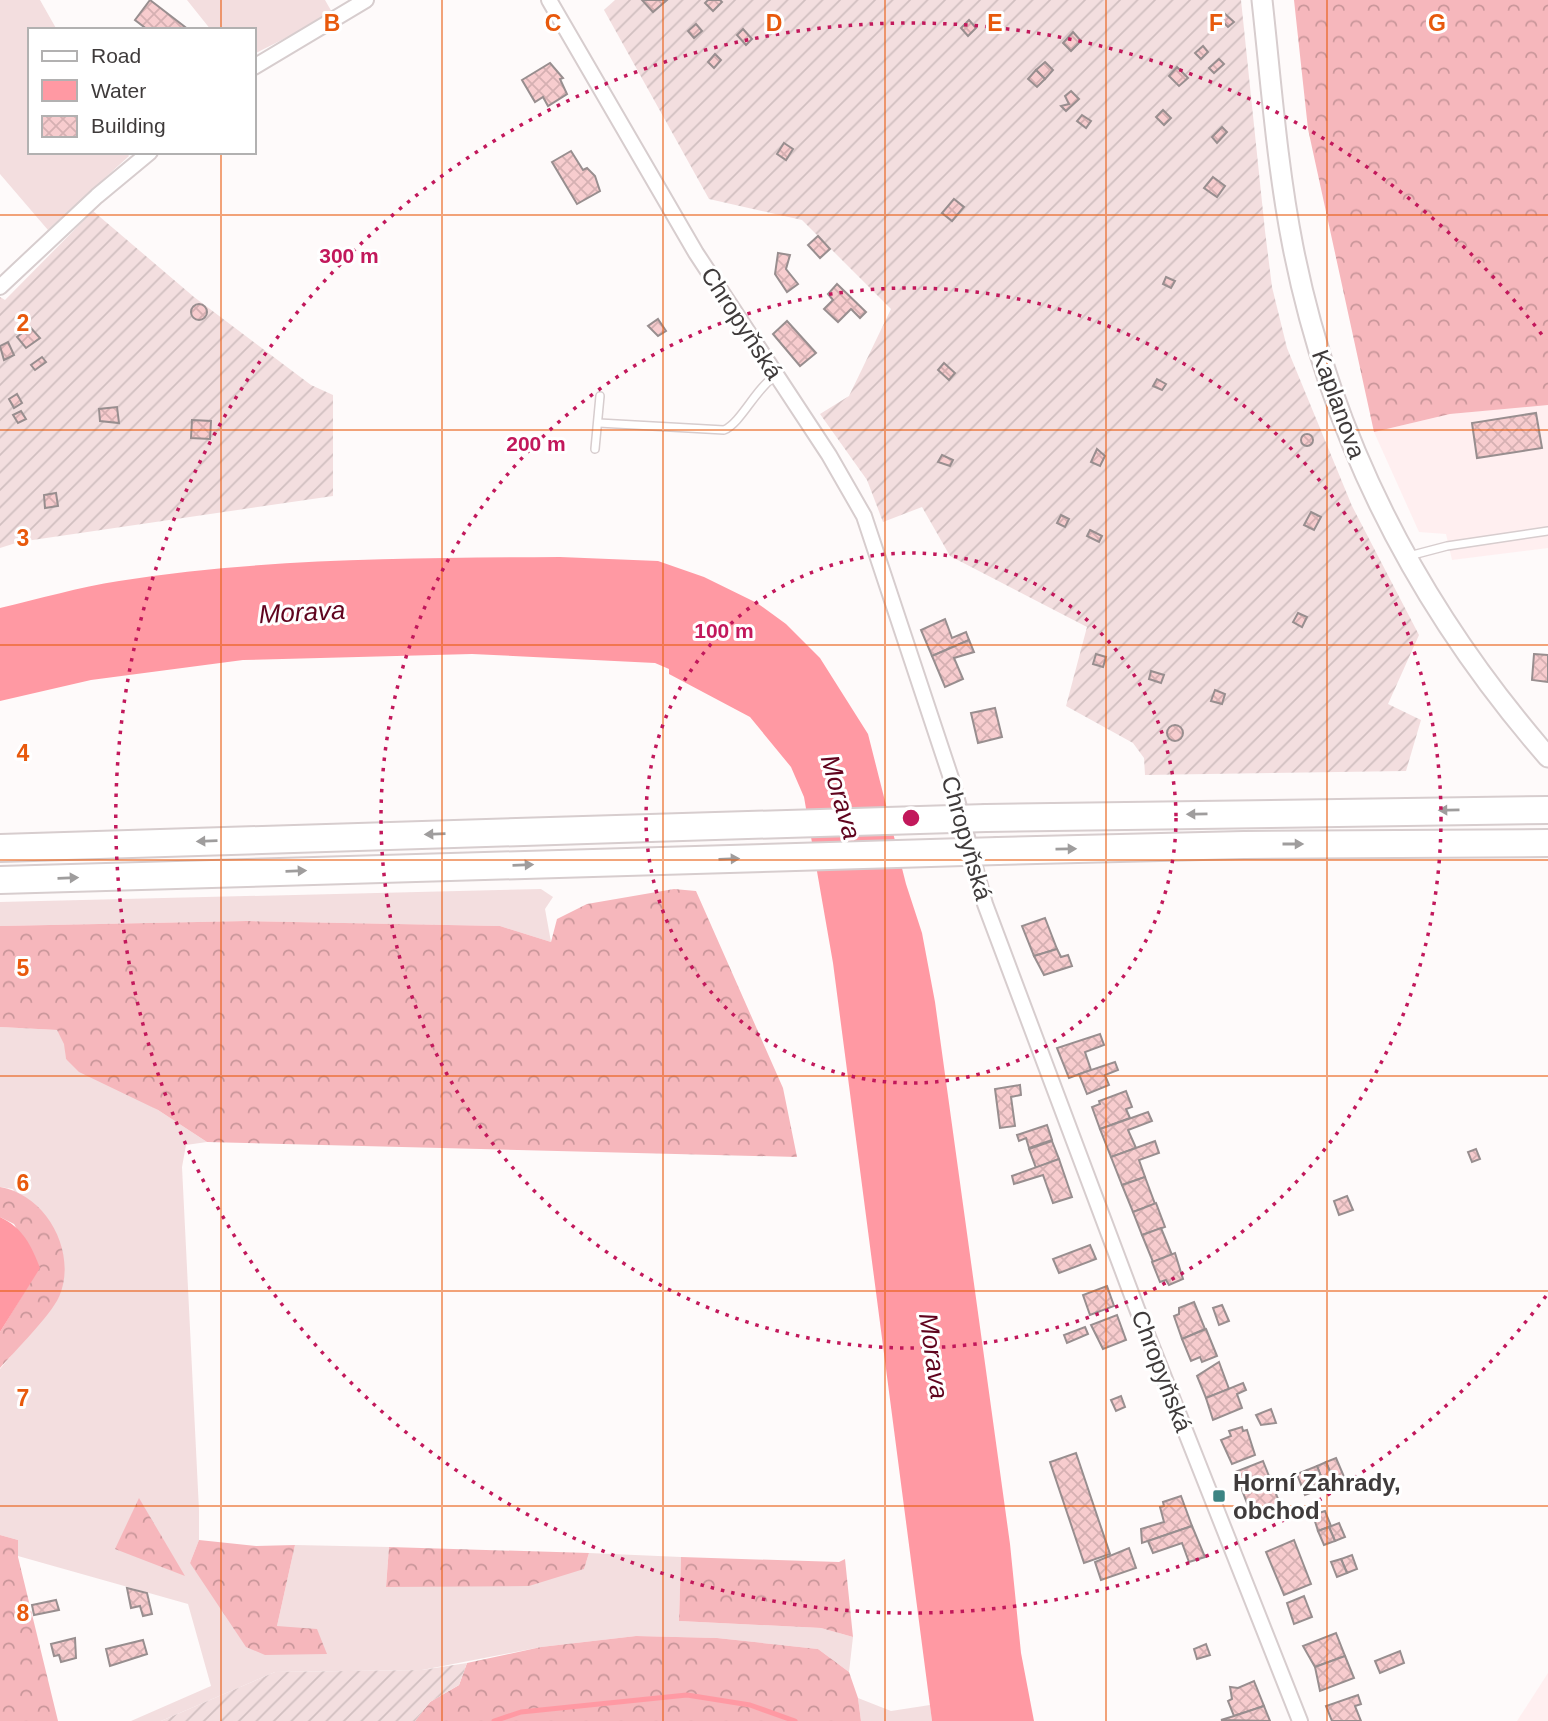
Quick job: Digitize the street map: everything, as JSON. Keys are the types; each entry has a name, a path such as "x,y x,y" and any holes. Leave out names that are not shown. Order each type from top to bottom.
{"highway":[{"path":"0,848 986,818 1548,810"},
{"path":"0,880 1244,845 1543,843"}],"main road":[{"name":"Kaplanova","path":"1262,0 1285,200 1303,292 1347,433 1405,558 1456,639 1548,757"}],"street":[{"path":"256,66 366,0"},
{"name":"Chropyňská","path":"549,0 696,253 776,374 864,516 952,781 985,904 1138,1310 1300,1721"},
{"path":"0,287 92,200 147,154"}],"lane":[{"path":"599,423 724,430 735,422 756,391 776,374"},
{"path":"595,449 600,396"},
{"path":"1405,558 1431,549 1548,531"}],"shaded area":[{"path":"0,0 40,0 56,28 28,28 28,154 129,156 48,230 0,174"},
{"path":"187,0 325,0 333,14 256,53 256,28 209,28"},
{"path":"615,0 1241,0 1272,287 1287,348 1352,506 1419,635 1388,704 1421,720 1406,771 1145,775 1144,758 1133,743 1066,706 1087,627 950,556 922,507 883,522 867,480 820,414 849,396 891,309 802,220 709,199 604,10"},
{"path":"93,211 194,297 311,385 333,395 333,496 19,542 0,548 0,297 5,300"},
{"path":"1548,405 1548,548 1452,560 1446,534 1419,532 1374,432 1450,414"},
{"path":"541,889 553,897 545,909 551,942 500,926 247,921 0,926 0,902"},
{"path":"0,1027 57,1030 65,1044 66,1059 158,1110 207,1142 186,1145 182,1167 199,1510 199,1540 190,1563 277,1626 295,1545 389,1547 386,1586 584,1569 589,1553 681,1557 679,1621 821,1628 853,1637 849,1672 818,1649 717,1638 636,1636 541,1647 422,1670 275,1672 161,1721 131,1721 211,1686 188,1604 18,1556 18,1540 0,1535 0,1369 59,1297 13,1189 0,1187"},
{"path":"467,1663 459,1685 430,1702 415,1721 161,1721 275,1672 422,1670"},
{"path":"1548,1673 1548,1721 1517,1721"},
{"path":"858,1698 891,1711 930,1705 932,1721 861,1721"}],"green space":[{"path":"1294,0 1548,0 1548,405 1450,414 1374,432 1308,129"},
{"path":"674,889 696,891 783,1088 797,1157 207,1142 158,1110 79,1072 66,1059 64,1044 57,1030 0,1027 0,926 247,921 500,926 551,942 557,919 587,904"},
{"path":"0,1187 17,1192 32,1201 54,1228 61,1245 64,1280 54,1305 0,1368 0,1332 39,1268 14,1224 0,1217"},
{"path":"139,1498 185,1576 115,1549"},
{"path":"0,1535 18,1540 18,1557 58,1721 0,1721"},
{"path":"199,1540 256,1546 295,1545 277,1626 317,1629 327,1654 265,1655 246,1647 190,1563"},
{"path":"389,1547 589,1553 584,1569 529,1586 386,1587"},
{"path":"681,1557 839,1562 845,1559 853,1637 821,1628 679,1621"},
{"path":"636,1636 717,1638 818,1649 849,1672 858,1698 861,1721 415,1721 430,1702 459,1685 467,1663 541,1647"}],"water":[{"name":"Morava","path":"560,557 658,561 704,577 757,603 786,624 820,658 868,734 906,884 922,933 935,1002 1010,1544 1021,1653 1034,1721 932,1721 833,963 804,797 791,767 750,717 669,674 669,669 655,663 472,654 243,660 91,680 0,701 0,608 74,590 174,573 339,561"},
{"path":"0,1217 15,1226 25,1238 40,1268 0,1332"}],"building":[{"path":"150,0 186,28 145,28 135,20"},
{"path":"642,0 667,0 653,12"},
{"path":"708,0 722,2 713,11 705,3"},
{"path":"1224,13 1234,22 1228,27 1219,18"},
{"path":"969,20 976,28 968,36 961,28"},
{"path":"696,24 702,31 694,38 688,31"},
{"path":"743,29 752,39 746,45 737,35"},
{"path":"1073,32 1081,41 1071,51 1063,43"},
{"path":"1203,46 1208,52 1201,59 1195,53"},
{"path":"715,54 721,60 714,68 708,62"},
{"path":"1219,59 1224,64 1214,73 1209,68"},
{"path":"1045,62 1053,70 1045,79 1036,70"},
{"path":"550,63 563,78 560,79 567,94 548,106 543,97 535,102 522,80"},
{"path":"1177,67 1188,78 1179,86 1169,76"},
{"path":"1036,70 1045,79 1037,87 1028,79"},
{"path":"1071,91 1079,99 1066,111 1061,106 1069,104 1065,96"},
{"path":"1163,110 1171,118 1164,125 1156,117"},
{"path":"1082,115 1091,121 1086,128 1077,121"},
{"path":"1222,127 1227,132 1217,143 1212,137"},
{"path":"784,143 793,149 786,160 777,154"},
{"path":"571,151 583,170 587,168 595,176 600,191 577,204 552,162"},
{"path":"1213,177 1225,186 1217,197 1204,188"},
{"path":"954,199 964,207 952,221 942,213"},
{"path":"818,236 830,249 820,258 808,245"},
{"path":"778,253 790,255 786,269 798,284 787,292 775,274"},
{"path":"1166,277 1175,281 1171,288 1163,284"},
{"path":"837,284 866,312 860,318 851,309 838,322 824,309 833,300 828,294"},
{"path":"199,304 205,306 205,318 199,320 193,318 191,312 193,306"},
{"path":"658,319 666,331 658,336 648,326"},
{"path":"787,321 816,353 800,366 773,334"},
{"path":"30,327 40,338 26,348 17,337"},
{"path":"8,342 14,355 4,360 0,346"},
{"path":"42,357 46,362 35,370 31,365"},
{"path":"944,363 955,373 949,380 938,370"},
{"path":"1157,379 1166,384 1162,390 1153,386"},
{"path":"17,394 22,403 14,408 9,399"},
{"path":"117,407 119,423 100,421 99,409"},
{"path":"21,411 26,419 18,423 13,415"},
{"path":"1536,413 1542,448 1477,458 1472,423"},
{"path":"192,420 211,421 210,439 191,438"},
{"path":"1307,434 1313,440 1307,446 1301,440"},
{"path":"1097,449 1105,456 1100,466 1091,462"},
{"path":"942,455 953,460 950,466 938,462"},
{"path":"56,493 58,506 45,508 44,495"},
{"path":"1311,512 1321,517 1314,530 1304,525"},
{"path":"1061,515 1069,519 1065,527 1057,523"},
{"path":"1090,530 1102,536 1099,542 1087,536"},
{"path":"1298,613 1307,617 1302,627 1293,622"},
{"path":"945,619 952,638 966,632 969,640 932,656 921,630"},
{"path":"969,640 974,652 954,658 963,679 945,687 932,656"},
{"path":"1096,654 1106,657 1103,667 1093,664"},
{"path":"1534,654 1548,655 1548,682 1532,680"},
{"path":"1151,671 1164,675 1161,683 1149,679"},
{"path":"1215,690 1225,694 1222,704 1211,701"},
{"path":"995,708 1002,737 978,743 971,713"},
{"path":"1172,725 1178,725 1183,733 1181,739 1172,741 1167,736 1167,730"},
{"path":"1045,918 1057,949 1034,956 1022,926"},
{"path":"1057,949 1061,957 1068,955 1072,966 1044,975 1034,956"},
{"path":"1100,1034 1104,1045 1085,1052 1091,1070 1069,1078 1057,1048"},
{"path":"1115,1062 1118,1070 1105,1075 1109,1085 1087,1094 1079,1074"},
{"path":"1020,1085 1021,1095 1011,1097 1015,1126 1000,1128 995,1089"},
{"path":"1126,1091 1132,1107 1126,1109 1130,1118 1100,1129 1092,1107 1100,1104 1099,1101"},
{"path":"1148,1112 1152,1121 1128,1130 1136,1148 1111,1157 1100,1129"},
{"path":"1047,1125 1052,1140 1029,1148 1026,1138 1019,1141 1017,1135"},
{"path":"1052,1141 1059,1159 1036,1168 1029,1149"},
{"path":"1155,1141 1159,1153 1139,1160 1145,1177 1122,1185 1111,1157"},
{"path":"1476,1149 1480,1159 1472,1162 1468,1152"},
{"path":"1059,1159 1072,1197 1053,1203 1043,1175 1014,1184 1012,1176"},
{"path":"1145,1177 1155,1204 1133,1212 1122,1185"},
{"path":"1347,1196 1353,1210 1339,1215 1334,1201"},
{"path":"1156,1203 1165,1227 1142,1235 1133,1212"},
{"path":"1161,1228 1172,1255 1153,1262 1142,1235"},
{"path":"1090,1245 1096,1259 1059,1273 1053,1259"},
{"path":"1175,1253 1183,1279 1169,1285 1166,1280 1160,1282 1152,1262"},
{"path":"1107,1286 1114,1306 1090,1315 1083,1295"},
{"path":"1194,1302 1205,1329 1182,1339 1174,1316 1179,1314 1179,1308"},
{"path":"1222,1305 1229,1321 1219,1325 1213,1308"},
{"path":"1117,1315 1126,1340 1103,1349 1091,1325"},
{"path":"1085,1327 1088,1334 1067,1343 1064,1335"},
{"path":"1206,1329 1217,1356 1202,1362 1200,1357 1191,1361 1182,1339"},
{"path":"1219,1362 1229,1389 1206,1398 1197,1376"},
{"path":"1243,1383 1246,1390 1237,1394 1242,1408 1213,1420 1206,1398"},
{"path":"1121,1396 1125,1407 1116,1411 1111,1400"},
{"path":"1271,1409 1276,1423 1261,1425 1256,1415"},
{"path":"1242,1427 1243,1431 1247,1430 1255,1455 1232,1464 1221,1440 1231,1436 1229,1431"},
{"path":"1076,1453 1110,1554 1084,1563 1050,1462"},
{"path":"1336,1458 1345,1479 1335,1484 1326,1462"},
{"path":"1263,1461 1280,1504 1252,1516 1235,1472"},
{"path":"1326,1462 1335,1484 1325,1487 1317,1466"},
{"path":"1317,1466 1325,1487 1316,1491 1307,1470"},
{"path":"1307,1470 1316,1491 1305,1495 1297,1474"},
{"path":"1181,1496 1192,1526 1142,1543 1141,1529 1164,1522 1160,1507 1164,1506 1163,1502"},
{"path":"1325,1511 1331,1526 1318,1531 1313,1515"},
{"path":"1339,1523 1345,1537 1335,1541 1329,1527"},
{"path":"1192,1526 1205,1557 1189,1562 1182,1543 1153,1553 1148,1541"},
{"path":"1329,1527 1335,1541 1324,1545 1318,1531"},
{"path":"1294,1540 1311,1584 1284,1595 1266,1552"},
{"path":"1129,1548 1136,1568 1101,1580 1095,1562"},
{"path":"1352,1555 1357,1569 1347,1573 1341,1559"},
{"path":"1341,1559 1347,1573 1337,1577 1331,1562"},
{"path":"127,1588 147,1593 152,1614 143,1616 140,1606 131,1608"},
{"path":"1304,1596 1312,1617 1294,1624 1287,1603"},
{"path":"56,1600 59,1610 34,1615 32,1605"},
{"path":"1336,1633 1345,1656 1315,1667 1303,1646"},
{"path":"75,1638 76,1658 61,1662 59,1655 54,1656 51,1644"},
{"path":"143,1640 147,1654 110,1666 106,1649"},
{"path":"1206,1644 1210,1655 1197,1659 1194,1649"},
{"path":"1400,1651 1404,1663 1380,1673 1375,1661"},
{"path":"1345,1656 1354,1678 1320,1691 1315,1667"},
{"path":"1254,1681 1264,1706 1234,1716 1228,1701 1232,1699 1230,1687 1238,1688"},
{"path":"1358,1695 1361,1704 1355,1706 1361,1721 1332,1721 1326,1706"},
{"path":"1264,1706 1270,1721 1221,1720 1234,1716"}],"waterway":[{"path":"494,1721 521,1712 687,1695 750,1705 795,1721"}],"place":[{"name":"Horní Zahrady, obchod","path":"1219,1496"}]}
